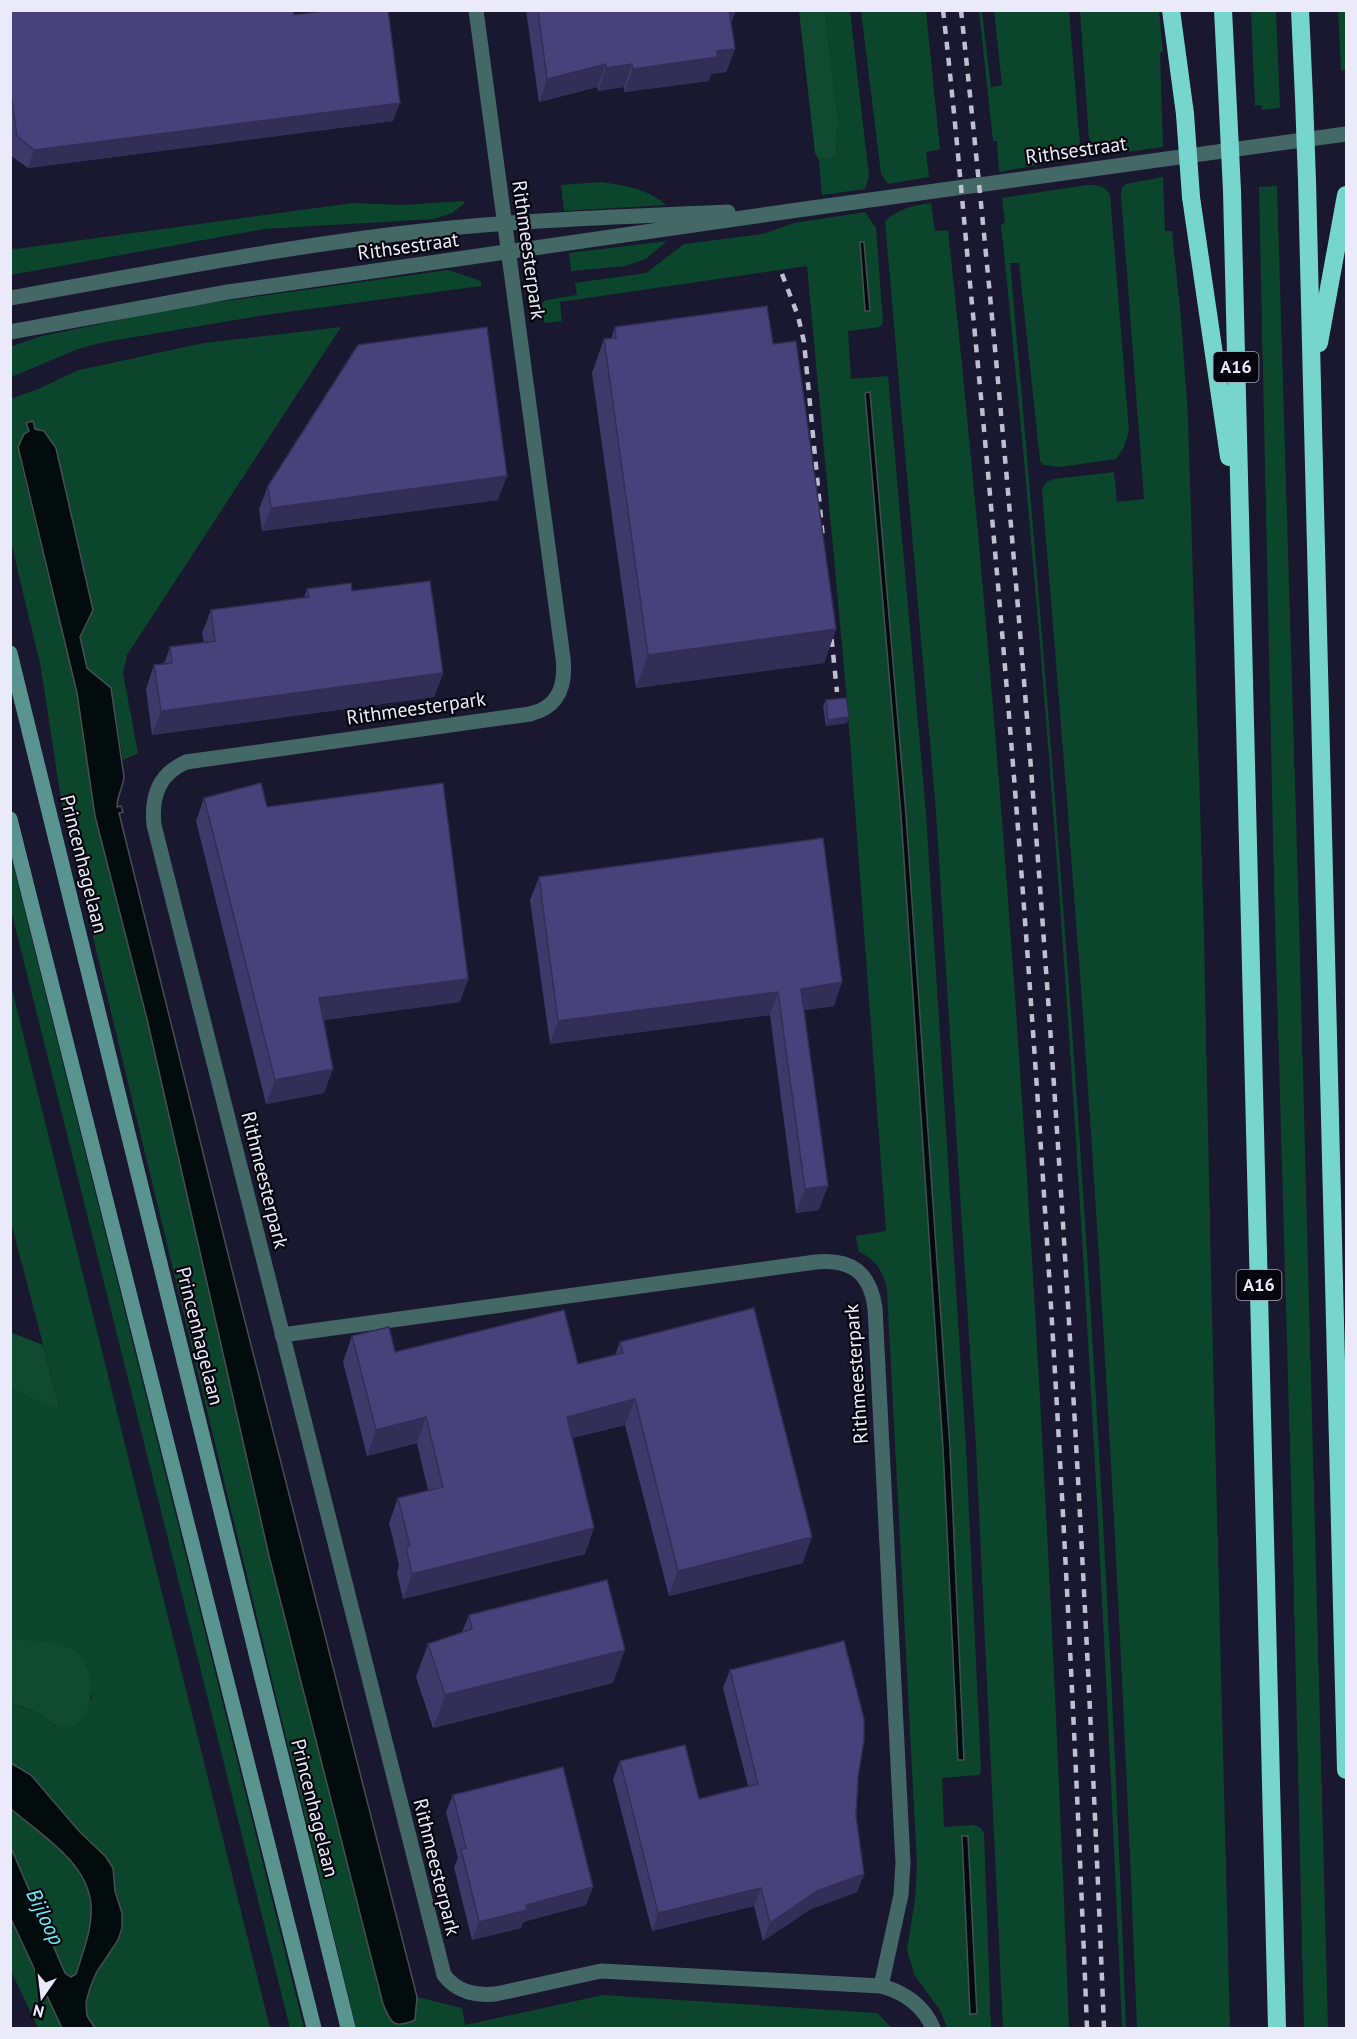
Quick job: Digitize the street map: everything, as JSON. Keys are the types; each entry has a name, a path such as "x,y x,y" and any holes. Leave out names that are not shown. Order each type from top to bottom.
{"highway":[{"name":"A16","path":"1171,10 1185,114 1191,197 1241,542"},
{"name":"A16","path":"1223,10 1232,191 1277,2028"},
{"path":"1300,10 1307,181 1347,1770"},
{"path":"1312,378 1347,195"}],"main road":[{"name":"Princenhagelaan","path":"10,653 348,2028"},
{"path":"10,819 314,2028"}],"street":[{"name":"Rithmeesterpark","path":"476,10 564,668 561,687 554,702 548,708 530,714 186,762 175,767 160,782 153,803 154,825 441,1969 449,1982 463,1991 489,1995 601,1971 881,1986 903,1994 911,2000 926,2016 933,2028"},
{"name":"Rithsestraat","path":"10,332 228,292 1347,134"},
{"name":"Rithsestraat","path":"10,298 285,250 396,234 504,222 812,208"},
{"name":"Rithmeesterpark","path":"282,1335 816,1262 847,1264 864,1277 870,1288 875,1308 903,1863 901,1895 881,1986"}],"green space":[{"path":"799,11 825,11 838,120 836,157 819,160 815,153"},
{"path":"825,11 850,11 869,176 865,189 822,195 819,160 836,157 838,120"},
{"path":"861,11 926,11 940,149 926,152 929,177 888,184 881,174"},
{"path":"979,11 982,11 991,87 1002,85 994,11 1069,11 1080,145 1076,155 1071,159 999,172 997,141 993,141"},
{"path":"1080,11 1159,11 1163,52 1160,52 1163,147 1104,153 1096,149 1089,140"},
{"path":"1251,11 1276,11 1280,108 1262,110 1261,105 1255,106"},
{"path":"1338,11 1346,11 1346,70 1341,70"},
{"path":"1163,177 1165,231 1172,231 1188,417 1204,935 1230,2028 1137,2028 1118,1593 1102,1304 1083,1014 1042,490 1046,482 1054,479 1114,472 1117,502 1144,499 1121,195 1122,187 1126,184"},
{"path":"601,182 644,191 666,205 564,211 561,185"},
{"path":"1087,185 1103,187 1110,195 1129,431 1124,447 1116,459 1060,467 1044,465 1040,461 1019,263 1010,263 1048,704 1080,1145 1106,1586 1126,2028 1122,2028 1089,1351 1060,900 1023,449 1001,224 1005,223 1002,198"},
{"path":"1277,186 1328,2028 1304,2028 1274,884 1259,187"},
{"path":"463,201 465,203 452,213 434,219 264,229 11,275 11,248 353,203 403,205"},
{"path":"931,203 935,231 948,230 971,454 1008,903 1037,1353 1069,2028 1003,2028 976,1447 936,813 885,221 906,208"},
{"path":"865,212 876,228 883,323 880,327 848,331 851,379 888,376 926,814 966,1447 981,1770 979,1775 942,1778 944,1827 973,1825 981,1828 984,1834 991,2028 947,2028 940,2010 915,1976 907,1950 915,1899 917,1865 887,1290 878,1267 870,1258 859,1252 856,1236 886,1231 847,700 807,266 560,302 562,321 544,323 542,303 546,300 577,295 575,283 646,273 684,244 763,234 794,223"},
{"path":"667,241 646,259 625,266 571,271 569,253"},
{"path":"448,270 481,281 481,286 265,315 105,342 78,349 11,377 10,347 38,337 175,308"},
{"path":"341,327 127,655 123,673 138,753 123,760 111,689 87,669 80,637 93,610 29,431 21,439 20,460 77,693 95,816 147,1019 269,1556 395,2024 405,2024 415,2020 417,1997 462,2008 465,2025 603,1995 877,2013 892,2028 356,2028 63,813 41,668 11,542 10,399 79,370 204,343"},
{"path":"10,857 304,2028 290,2028 11,910"},
{"path":"10,981 270,2028 95,2028 87,2016 86,2002 96,1973 118,1940 122,1913 115,1891 113,1868 106,1857 79,1831 32,1775 11,1763 11,1703 36,1712 56,1727 92,1699 87,1665 11,1637 11,1389 60,1409 11,1222"},
{"path":"10,1332 43,1345 60,1410 11,1389"},
{"path":"11,1637 57,1643 74,1650 81,1657 87,1666 91,1691 86,1714 79,1722 69,1727 60,1727 34,1711 11,1703"},
{"path":"10,1809 64,1854 76,1867 85,1882 90,1898 90,1922 76,1974 71,1977 65,1973 11,1848"},
{"path":"10,1919 62,2028 38,2028 11,1971"}],"shaded area":[{"path":"860,242 864,242 870,311 865,311"},
{"path":"870,392 906,815 950,1448 964,1760 958,1760 943,1448 901,815 865,393"},
{"path":"33,421 35,429 44,431 56,448 93,610 80,637 87,668 111,688 124,777 117,807 121,806 123,812 119,813 234,1278 417,1997 415,2020 402,2024 391,2020 383,2004 269,1556 147,1019 95,816 77,693 18,447 24,434 29,431 26,423"},
{"path":"11,1763 31,1775 79,1831 106,1857 113,1868 115,1891 122,1913 122,1928 118,1940 96,1973 86,2002 87,2016 95,2028 62,2028 11,1919 11,1848 65,1973 71,1977 76,1974 89,1930 90,1898 85,1882 76,1867 51,1842 11,1809"},
{"path":"962,1836 968,1836 977,2014 970,2014"}],"building":[{"path":"10,10 293,10 294,15 331,10 388,10 400,103 34,150 17,136 10,87"},
{"path":"538,10 729,10 735,49 717,51 717,57 633,69 632,64 606,68 606,64 547,79"},
{"path":"767,306 773,344 796,341 836,629 648,655 604,339 616,338 615,327"},
{"path":"487,327 507,476 271,508 268,486 358,345"},
{"path":"430,581 443,673 161,711 154,665 172,663 170,647 215,641 211,610 309,597 307,589 351,583 352,591"},
{"path":"846,698 849,717 828,720 826,700"},
{"path":"261,783 267,807 443,783 468,979 319,998 333,1069 275,1080 204,798"},
{"path":"823,838 842,982 801,989 828,1186 805,1189 778,992 558,1021 539,877"},
{"path":"754,1308 812,1537 678,1571 635,1399 567,1417 594,1528 412,1574 406,1547 410,1546 398,1498 443,1487 426,1417 376,1430 352,1336 389,1327 395,1352 564,1310 578,1364 623,1353 620,1342"},
{"path":"607,1580 625,1650 445,1695 428,1644 472,1629 469,1615"},
{"path":"844,1641 864,1719 856,1816 864,1874 817,1891 770,1923 761,1888 658,1913 620,1761 685,1745 699,1799 758,1784 730,1670"},
{"path":"563,1767 593,1887 526,1905 527,1910 479,1922 461,1849 466,1848 453,1795"}],"railway":[{"path":"943,10 991,510 1027,944 1055,1377 1087,2028"},
{"path":"961,10 1010,514 1049,1018 1080,1523 1104,2028"},
{"path":"782,274 798,316 804,342 823,539"},
{"path":"830,623 837,692"}],"water label":[{"name":"Bijloop","path":"45,1917"}]}
